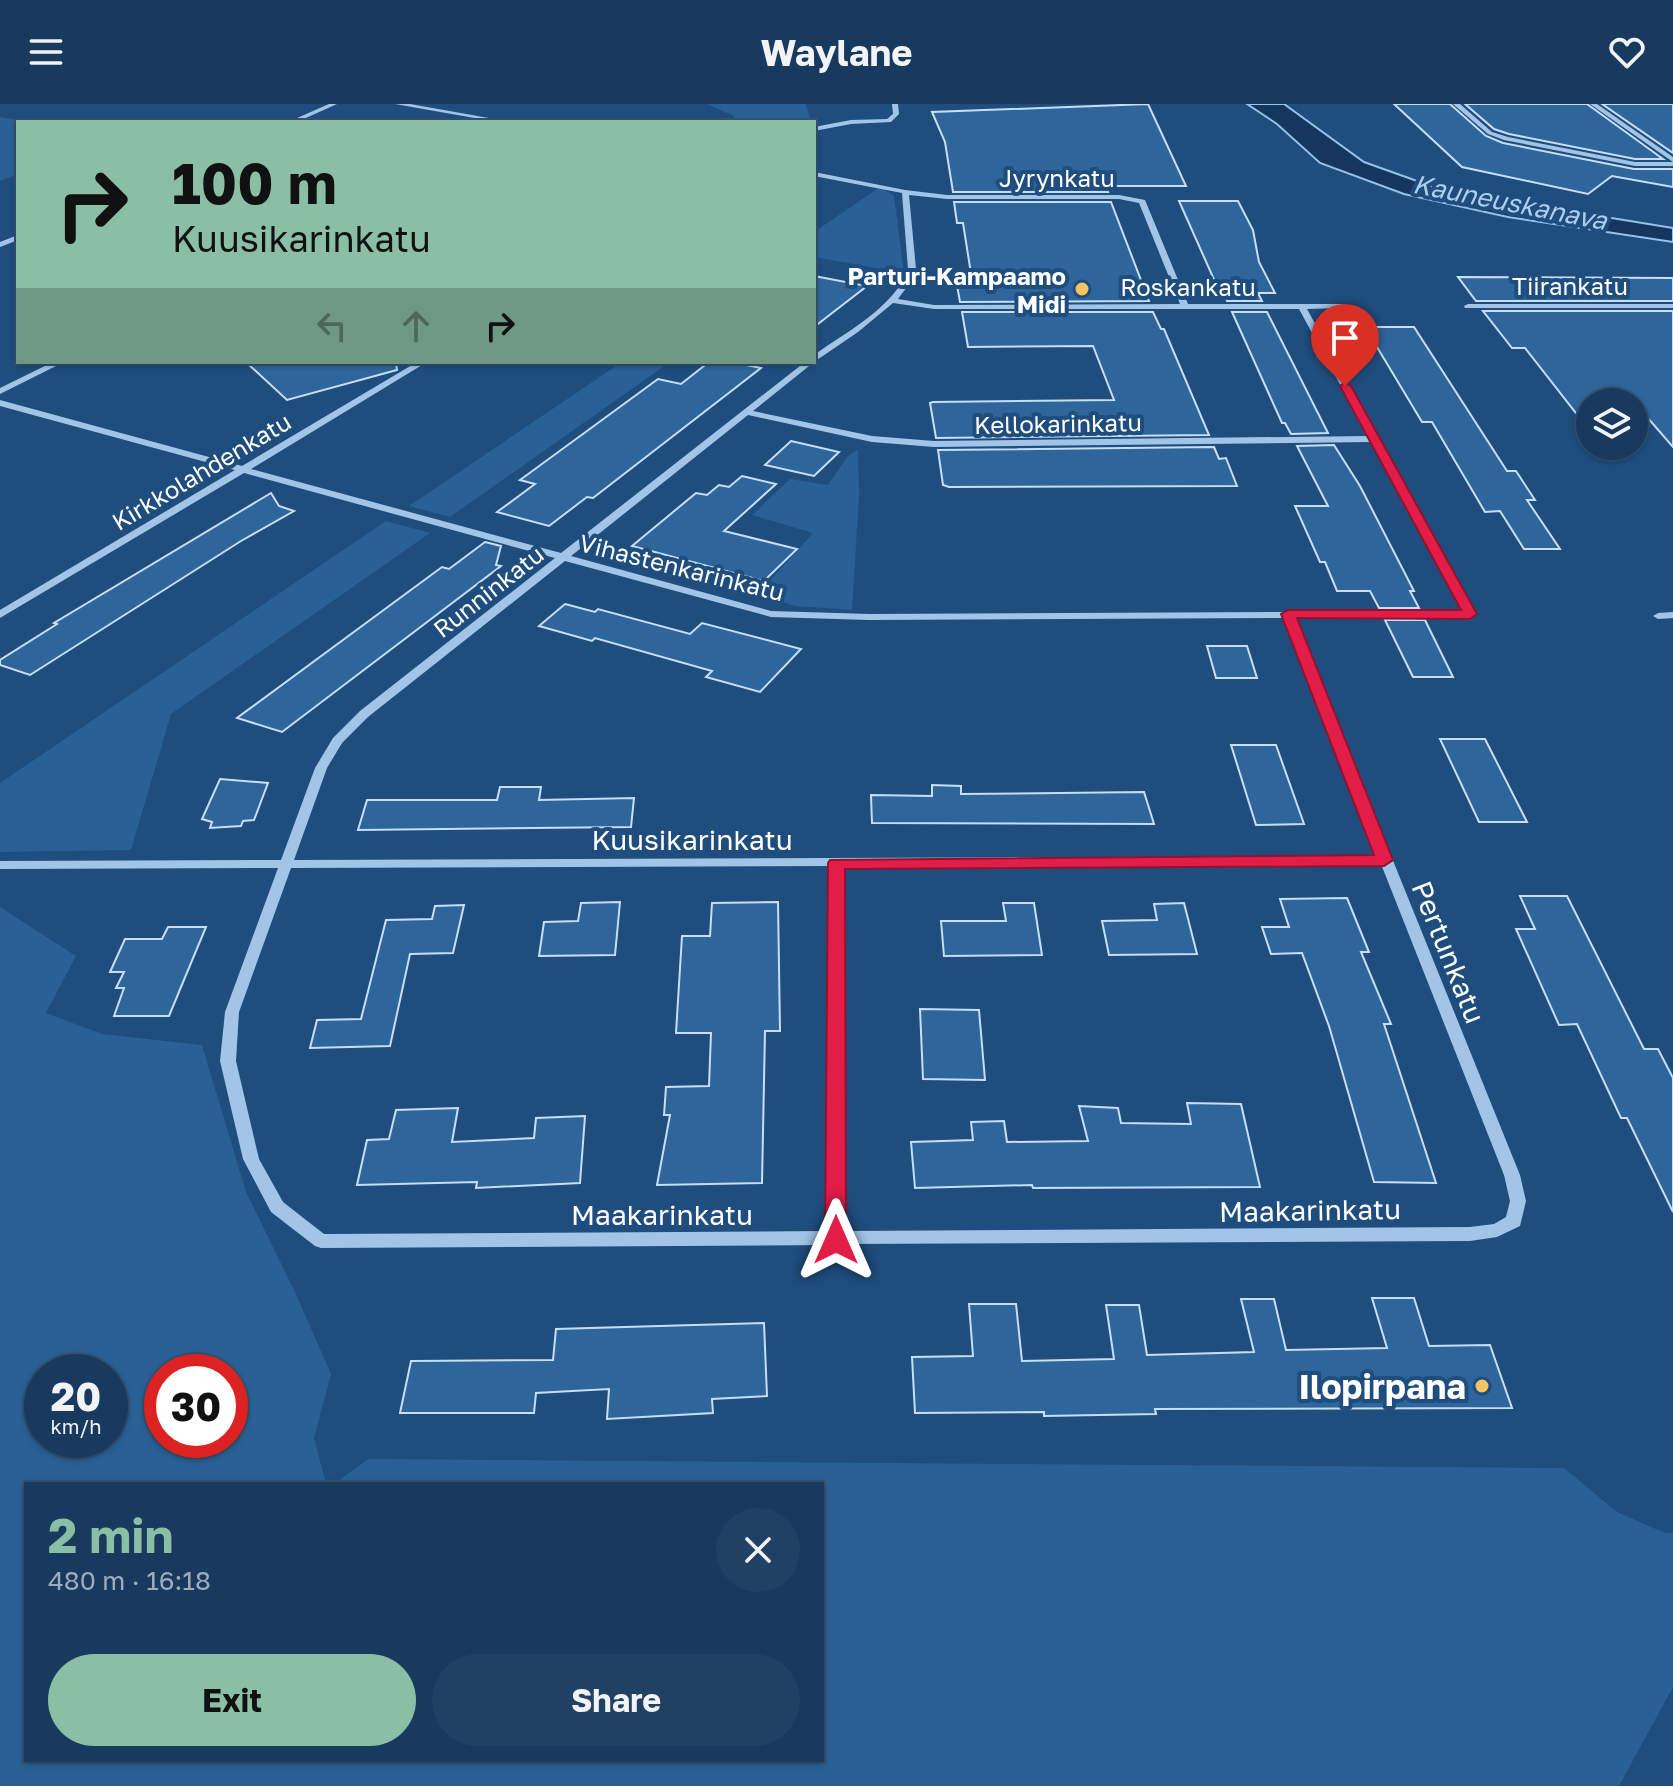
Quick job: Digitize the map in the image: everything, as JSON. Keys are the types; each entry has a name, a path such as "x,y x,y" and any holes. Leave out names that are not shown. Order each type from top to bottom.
{"street":[{"path":"296,120 334,104"},
{"path":"398,104 497,120"},
{"path":"816,129 851,122 889,121 896,114 895,104"},
{"path":"1456,104 1490,133 1506,139 1635,164 1673,162"},
{"path":"1593,104 1673,162"},
{"path":"816,174 905,192"},
{"name":"Runninkatu","path":"816,357 892,300 911,276 905,192"},
{"name":"Jyrynkatu","path":"905,192 947,197 1133,198 1142,202 1147,210 1185,306"},
{"name":"Roskankatu","path":"892,300 934,307 1341,306"},
{"path":"1302,306 1374,439"},
{"name":"Tiirankatu","path":"1468,306 1673,306"},
{"path":"0,391 56,364"},
{"name":"Kirkkolahdenkatu","path":"0,615 420,364"},
{"name":"Runninkatu","path":"285,864 321,768 337,741 364,714 807,364"},
{"name":"Vihastenkarinkatu","path":"0,403 771,614 811,617 1470,614 1374,439"},
{"name":"Kellokarinkatu","path":"745,412 872,439 934,444 1374,439"},
{"name":"Pertunkatu","path":"1288,614 1512,1175 1518,1201 1514,1221"},
{"path":"1658,616 1673,615"},
{"name":"Kuusikarinkatu","path":"0,865 1384,860"},
{"path":"836,863 836,1240"},
{"name":"Maakarinkatu","path":"285,864 232,1012 228,1061 251,1159 277,1207 321,1241 1470,1234 1497,1230 1514,1221"}],"shaded area":[{"path":"707,104 806,104 810,120 735,120 734,116"},
{"path":"0,117 17,120 16,175 0,181"},
{"path":"880,187 894,196 904,273 816,260 816,231"},
{"path":"619,364 667,364 450,517 409,506"},
{"path":"858,449 859,497 852,610 795,606 758,594 813,533 752,515 790,479 828,485 847,457"},
{"path":"386,521 430,533 171,714 131,850 0,852 0,783"},
{"path":"0,907 76,956 46,1013 102,1034 202,1045 246,1192 331,1374 314,1438 325,1482 24,1482 24,1762 824,1762 824,1482 337,1482 368,1459 1564,1468 1617,1512 1665,1533 1673,1533 1673,1687 1619,1786 0,1786"}],"water":[{"name":"Kauneuskanava","path":"1247,104 1284,104 1364,162 1445,191 1673,228 1673,242 1508,217 1404,194 1320,163 1277,124"}],"building":[{"path":"1148,104 1186,186 1106,186 1108,192 953,192 945,142 932,112"},
{"path":"1394,104 1450,104 1486,136 1503,143 1634,169 1673,169 1673,187 1612,176 1588,194 1462,167"},
{"path":"1465,104 1587,104 1663,159 1635,159 1509,134 1494,129"},
{"path":"1602,104 1673,104 1673,153"},
{"path":"1179,201 1238,201 1253,230 1259,262 1275,293 1258,293 1262,301 1227,301 1224,293 1220,293"},
{"path":"954,202 1111,202 1149,301 960,302 956,280 972,280 963,223 957,223"},
{"path":"816,276 867,286 816,325"},
{"path":"1458,277 1673,278 1673,301 1476,301"},
{"path":"1483,311 1673,311 1673,447 1648,418 1648,388 1576,388 1576,413 1525,348 1512,348"},
{"path":"962,312 1153,312 1161,329 1164,329 1209,435 936,438 930,403 933,402 1114,400 1093,346 968,347"},
{"path":"1232,312 1267,312 1328,433 1291,434 1282,423"},
{"path":"1365,327 1414,327 1507,471 1516,471 1535,500 1527,500 1560,549 1524,549 1500,511 1485,512 1432,422 1422,422"},
{"path":"248,364 396,364 397,370 287,400"},
{"path":"706,364 742,364 761,368 593,498 587,497 549,526 497,512 535,484 520,480 658,379 681,384"},
{"path":"791,441 839,452 814,476 765,465"},
{"path":"1334,445 1360,486 1414,591 1410,591 1419,608 1379,608 1370,591 1337,591 1325,562 1320,562 1295,506 1328,506 1297,446"},
{"path":"1214,447 1219,459 1226,458 1237,486 949,487 943,485 938,450"},
{"path":"742,476 776,484 724,531 797,549 764,581 632,546 696,493 707,495 719,485 729,487"},
{"path":"271,493 279,506 294,511 241,541 30,675 0,665 0,660 57,624 54,623"},
{"path":"485,542 501,546 496,565 501,566 282,732 237,718 442,567 449,569"},
{"path":"565,604 595,612 598,609 690,634 702,623 801,649 760,692 706,677 712,671 595,638 592,641 539,626"},
{"path":"1385,620 1425,620 1453,677 1413,677"},
{"path":"1207,646 1247,646 1257,678 1216,678"},
{"path":"1440,739 1485,739 1527,822 1479,822"},
{"path":"1231,745 1276,745 1304,824 1256,825"},
{"path":"220,779 268,783 254,820 243,821 241,826 210,828 212,822 202,819"},
{"path":"932,785 961,786 961,794 1144,792 1154,824 872,823 871,795 932,796"},
{"path":"500,787 541,787 539,800 634,798 631,827 358,830 367,800 497,800"},
{"path":"1520,896 1567,896 1644,1049 1658,1049 1673,1078 1673,1212 1627,1118 1621,1118 1577,1024 1559,1025 1516,929 1535,929"},
{"path":"1347,898 1369,952 1361,952 1391,1024 1384,1024 1436,1183 1374,1182 1329,1026 1302,953 1271,954 1262,927 1289,927 1280,899"},
{"path":"620,902 615,955 539,956 544,922 578,921 581,903"},
{"path":"778,902 780,1031 765,1031 762,1183 657,1185 670,1115 664,1115 666,1087 709,1086 711,1033 676,1033 682,936 710,936 712,903"},
{"path":"1003,903 1034,903 1042,955 944,956 941,921 1006,921"},
{"path":"1184,903 1197,954 1109,955 1102,921 1157,920 1154,904"},
{"path":"464,905 453,953 410,954 390,1046 310,1048 317,1020 361,1019 386,920 432,919 435,906"},
{"path":"168,927 206,927 169,1016 114,1016 124,988 116,988 124,972 110,972 125,939 162,939"},
{"path":"920,1009 979,1010 985,1080 923,1079"},
{"path":"1187,1103 1241,1104 1260,1187 1033,1188 1032,1185 915,1188 911,1142 973,1140 971,1122 1004,1121 1007,1142 1088,1141 1079,1106 1118,1108 1121,1123 1191,1124"},
{"path":"458,1108 452,1142 534,1138 536,1118 585,1116 580,1183 476,1188 477,1182 357,1185 367,1140 389,1139 396,1110"},
{"path":"1372,1298 1414,1298 1429,1346 1490,1345 1512,1408 1155,1409 1156,1414 1044,1416 1044,1412 915,1413 912,1357 973,1356 969,1304 1016,1304 1022,1361 1114,1359 1106,1305 1139,1305 1147,1355 1254,1352 1241,1299 1274,1299 1286,1350 1387,1348"},
{"path":"764,1323 767,1396 712,1399 713,1413 607,1419 609,1389 536,1393 534,1413 400,1413 411,1361 553,1360 556,1329"}],"place":[{"name":"Parturi-Kampaamo Midi","path":"1082,289"},
{"name":"Ilopirpana","path":"1482,1386"}],"route":[{"path":"836,1240 836,863 1384,860 1288,614 1470,614 1345,386"}]}
